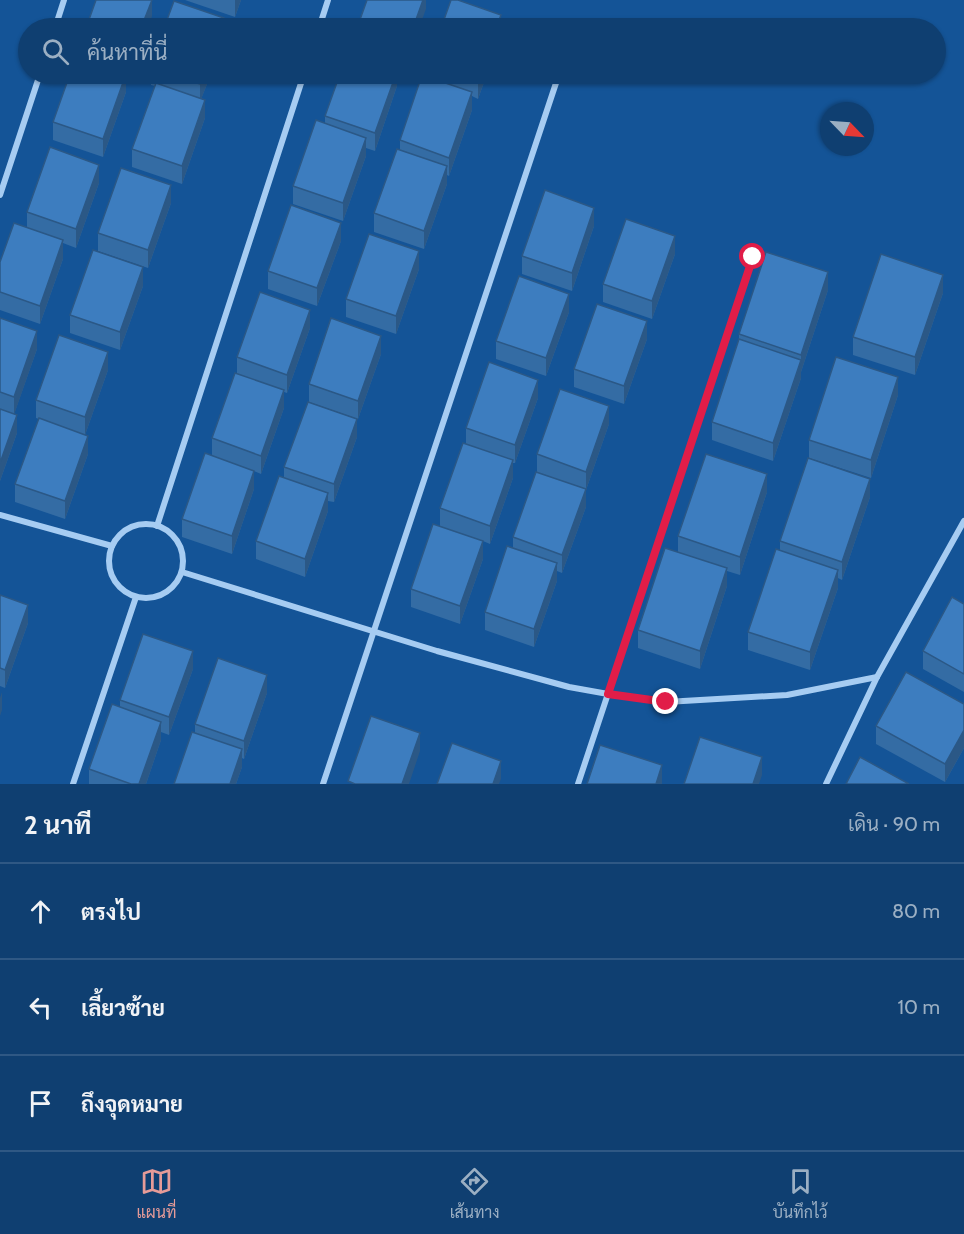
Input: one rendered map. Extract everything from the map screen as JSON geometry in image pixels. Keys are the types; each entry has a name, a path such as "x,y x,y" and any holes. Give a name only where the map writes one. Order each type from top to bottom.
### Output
{"street":[{"path":"58,18 64,0"},
{"path":"322,18 328,0"},
{"path":"0,195 37,84"},
{"path":"157,526 301,84"},
{"path":"323,784 556,84"},
{"path":"578,784 753,257"},
{"path":"0,515 112,546"},
{"path":"826,784 877,677 964,521"},
{"path":"140,525 157,526 173,536 182,552 182,572 172,588 155,598 136,597 122,590 113,578 109,562 112,546 123,532 140,525"},
{"path":"182,572 437,651 569,687 608,694 666,702 787,695 877,677"},
{"path":"73,784 136,597"}],"building":[{"path":"96,0 152,0 145,18 90,18"},
{"path":"367,0 423,0 417,18 361,18"},
{"path":"451,0 458,0 501,15 500,18 445,18"},
{"path":"174,1 224,18 168,18"},
{"path":"66,84 122,84 103,139 53,122"},
{"path":"156,84 205,100 182,166 132,149"},
{"path":"336,84 392,84 375,133 325,116"},
{"path":"419,84 448,84 472,92 449,158 400,140"},
{"path":"316,120 366,138 343,203 293,186"},
{"path":"50,147 99,165 76,229 27,212"},
{"path":"397,149 447,166 424,231 374,213"},
{"path":"121,168 171,185 148,250 98,233"},
{"path":"545,190 594,208 572,273 522,256"},
{"path":"291,205 341,223 317,288 268,271"},
{"path":"626,219 675,236 652,301 603,284"},
{"path":"14,223 63,240 40,306 0,292 0,262"},
{"path":"369,234 419,251 396,316 346,299"},
{"path":"93,250 143,267 120,332 70,315"},
{"path":"766,252 828,272 801,355 739,334"},
{"path":"881,254 943,275 915,357 853,337"},
{"path":"519,276 569,294 546,358 496,341"},
{"path":"260,292 310,310 287,375 237,357"},
{"path":"597,304 647,321 624,386 574,369"},
{"path":"0,318 37,331 14,397 0,392"},
{"path":"331,318 381,336 358,401 309,384"},
{"path":"59,335 108,352 85,417 36,400"},
{"path":"739,339 801,360 773,443 712,422"},
{"path":"836,357 898,377 871,460 809,440"},
{"path":"489,362 538,380 515,445 466,428"},
{"path":"235,373 284,390 261,456 212,438"},
{"path":"560,389 609,406 586,472 537,454"},
{"path":"308,402 357,419 334,484 284,467"},
{"path":"0,409 17,415 0,463"},
{"path":"39,418 88,436 65,501 15,484"},
{"path":"463,443 513,460 490,526 440,508"},
{"path":"205,453 254,471 232,536 182,519"},
{"path":"706,454 767,474 740,557 678,536"},
{"path":"808,458 870,479 842,562 780,541"},
{"path":"536,472 586,489 562,555 513,537"},
{"path":"279,476 328,493 305,559 256,541"},
{"path":"433,524 483,541 460,606 411,589"},
{"path":"507,546 557,563 534,629 485,612"},
{"path":"665,548 727,568 700,651 638,630"},
{"path":"776,549 838,570 810,652 748,632"},
{"path":"0,595 28,605 5,670 0,668"},
{"path":"952,597 964,604 964,674 923,651"},
{"path":"143,634 193,651 169,717 120,700"},
{"path":"218,658 267,675 244,741 195,724"},
{"path":"906,672 964,704 964,730 945,764 876,726"},
{"path":"112,704 161,722 139,784 131,784 89,769"},
{"path":"371,716 420,733 402,784 355,784 348,781"},
{"path":"192,732 242,749 230,784 174,784"},
{"path":"700,737 762,757 753,784 684,784"},
{"path":"452,743 501,761 493,784 437,784"},
{"path":"600,745 662,765 656,784 587,784"},
{"path":"860,757 909,784 846,784"}],"route":[{"path":"666,702 608,694 753,257"}]}
